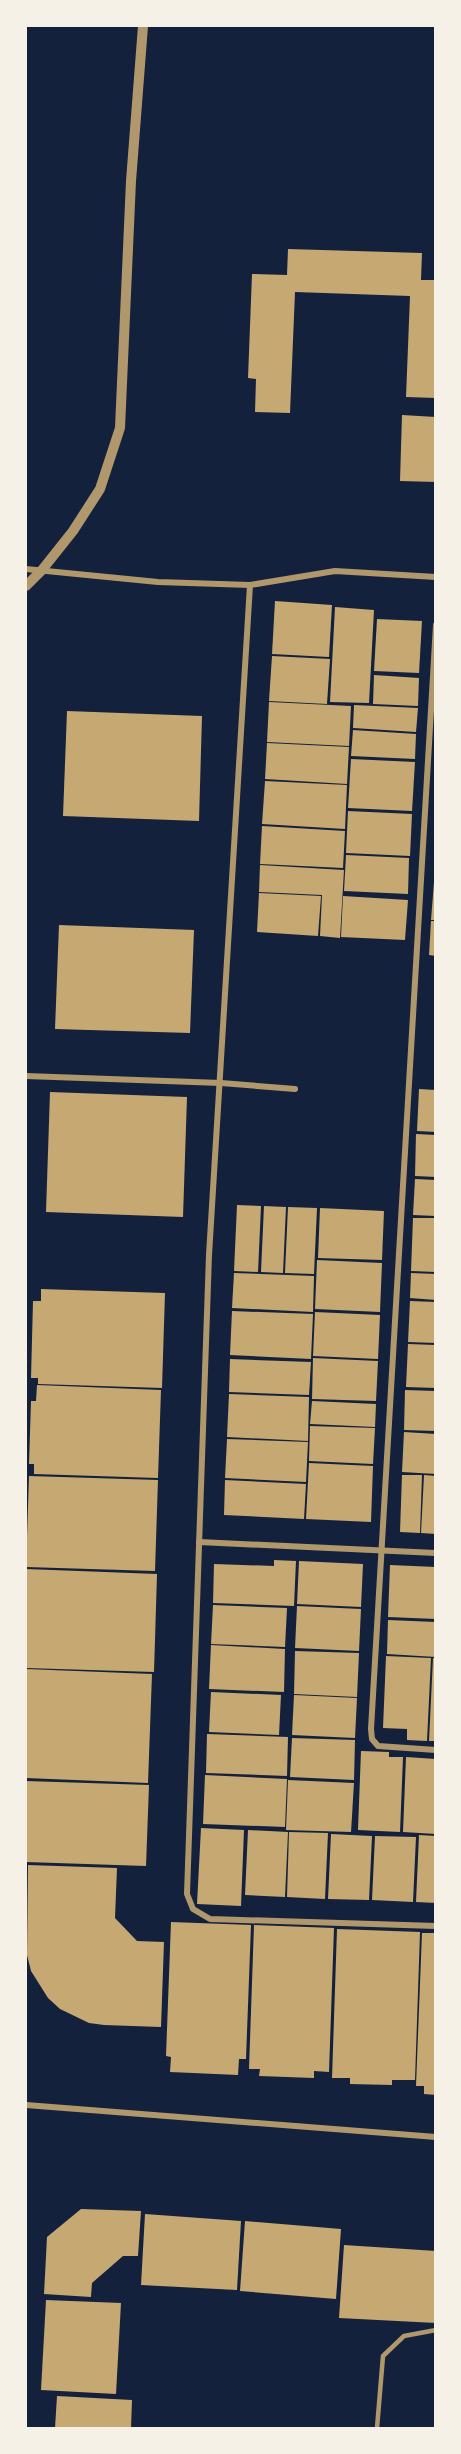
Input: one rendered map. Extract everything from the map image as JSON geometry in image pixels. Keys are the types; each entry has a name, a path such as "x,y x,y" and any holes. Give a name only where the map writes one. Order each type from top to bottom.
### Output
{"street":[{"path":"26,586 73,531 99,489 120,428 131,181 143,26"},
{"path":"26,569 158,582 250,585 335,571 435,577"},
{"path":"250,585 209,1255 187,1894 193,1909 210,1919 435,1926"},
{"path":"435,625 370,1729 372,1739 378,1746 435,1750"},
{"path":"26,1076 221,1083 295,1089"},
{"path":"199,1542 435,1553"},
{"path":"26,2105 435,2137"}],"lane":[{"path":"376,2428 383,2355 404,2336 435,2330"}],"building":[{"path":"288,249 422,253 421,280 436,280 436,398 406,397 410,296 295,292 290,413 255,412 256,379 248,378 252,274 287,275"},
{"path":"402,415 436,417 436,482 400,481"},
{"path":"275,601 332,605 329,657 272,654"},
{"path":"335,607 374,610 369,703 330,702"},
{"path":"377,619 422,621 419,673 374,671"},
{"path":"272,656 330,659 327,704 269,701"},
{"path":"374,675 419,678 418,706 373,704"},
{"path":"269,702 351,706 349,746 267,742"},
{"path":"354,705 418,708 416,732 353,728"},
{"path":"67,711 202,716 199,821 63,816"},
{"path":"353,730 416,734 415,759 351,756"},
{"path":"267,743 349,747 347,784 265,779"},
{"path":"351,759 415,762 412,811 348,808"},
{"path":"265,781 347,785 345,829 262,824"},
{"path":"348,811 412,814 410,856 346,853"},
{"path":"262,826 345,831 343,868 260,864"},
{"path":"346,855 409,858 408,894 344,891"},
{"path":"260,865 344,870 340,938 320,936 322,895 259,892"},
{"path":"434,882 436,882 436,920 431,920"},
{"path":"259,893 321,896 318,936 257,932"},
{"path":"343,896 408,900 405,940 341,937"},
{"path":"431,921 436,921 436,956 429,955"},
{"path":"59,925 194,930 190,1033 55,1029"},
{"path":"419,1089 436,1090 436,1132 417,1131"},
{"path":"50,1092 187,1097 183,1217 46,1212"},
{"path":"416,1134 436,1135 436,1177 415,1176"},
{"path":"415,1179 436,1180 436,1216 413,1215"},
{"path":"237,1205 261,1206 258,1272 234,1271"},
{"path":"264,1206 286,1207 283,1273 261,1272"},
{"path":"288,1207 317,1208 314,1274 285,1273"},
{"path":"320,1208 384,1211 382,1260 318,1258"},
{"path":"413,1218 436,1218 436,1272 411,1271"},
{"path":"317,1260 382,1263 380,1312 315,1309"},
{"path":"234,1273 314,1276 313,1312 232,1308"},
{"path":"411,1273 436,1274 436,1300 410,1298"},
{"path":"41,1289 165,1293 162,1388 38,1384 38,1378 31,1378 33,1301 41,1301"},
{"path":"410,1301 436,1302 436,1343 408,1342"},
{"path":"232,1311 313,1314 311,1359 230,1355"},
{"path":"315,1312 380,1315 378,1359 313,1356"},
{"path":"408,1344 436,1345 436,1388 406,1387"},
{"path":"313,1358 378,1361 376,1401 312,1399"},
{"path":"230,1359 311,1362 309,1395 229,1392"},
{"path":"37,1385 161,1390 158,1478 34,1474 34,1464 29,1464 31,1401 36,1401"},
{"path":"405,1390 436,1391 436,1431 404,1430"},
{"path":"229,1394 309,1397 308,1441 227,1437"},
{"path":"312,1401 376,1404 375,1427 310,1424"},
{"path":"310,1426 375,1428 373,1464 309,1461"},
{"path":"404,1432 436,1434 436,1474 402,1472"},
{"path":"227,1439 308,1442 306,1482 225,1478"},
{"path":"309,1463 373,1466 371,1522 306,1519"},
{"path":"402,1475 422,1475 420,1533 400,1532"},
{"path":"424,1475 436,1476 436,1534 421,1533"},
{"path":"29,1476 158,1480 155,1571 26,1567"},
{"path":"225,1480 306,1484 304,1519 224,1515"},
{"path":"274,1560 296,1561 294,1606 213,1603 214,1564 274,1566"},
{"path":"299,1561 363,1564 361,1607 297,1604"},
{"path":"390,1565 436,1567 436,1619 388,1617"},
{"path":"26,1569 157,1574 154,1672 26,1668"},
{"path":"213,1605 287,1608 285,1647 211,1644"},
{"path":"297,1606 361,1609 359,1651 295,1648"},
{"path":"388,1620 436,1622 436,1657 387,1654"},
{"path":"211,1645 285,1649 284,1692 209,1689"},
{"path":"295,1651 359,1653 357,1697 294,1694"},
{"path":"386,1656 431,1658 427,1741 407,1740 407,1729 383,1728"},
{"path":"433,1658 436,1659 436,1741 429,1741"},
{"path":"26,1669 152,1674 148,1783 26,1778"},
{"path":"211,1692 281,1695 279,1735 209,1732"},
{"path":"294,1695 357,1698 355,1738 292,1735"},
{"path":"207,1734 288,1737 287,1776 206,1773"},
{"path":"292,1738 355,1740 354,1780 290,1777"},
{"path":"361,1751 389,1752 389,1757 403,1757 400,1832 358,1830"},
{"path":"406,1757 436,1759 436,1834 403,1832"},
{"path":"205,1775 287,1779 285,1827 203,1824"},
{"path":"288,1780 354,1783 351,1832 286,1830"},
{"path":"26,1781 149,1785 146,1866 26,1862"},
{"path":"201,1828 244,1830 241,1906 197,1904"},
{"path":"248,1830 288,1832 285,1897 245,1895"},
{"path":"289,1832 328,1833 325,1899 287,1897"},
{"path":"331,1834 372,1836 369,1900 328,1899"},
{"path":"419,1835 436,1836 436,1903 416,1902"},
{"path":"375,1836 416,1837 413,1902 372,1900"},
{"path":"28,1865 117,1868 115,1918 137,1941 164,1942 161,2027 89,2023 60,2009 48,1998 31,1971 27,1955"},
{"path":"171,1922 251,1925 246,2059 239,2059 238,2075 170,2072 171,2057 166,2056"},
{"path":"254,1925 334,1928 329,2072 314,2071 314,2078 259,2076 260,2069 249,2069"},
{"path":"337,1929 420,1932 415,2080 392,2080 392,2085 350,2084 350,2078 332,2078"},
{"path":"422,1933 436,1933 436,2095 424,2094 424,2086 416,2086"},
{"path":"81,2209 141,2211 138,2256 123,2256 92,2283 91,2297 44,2294 47,2237"},
{"path":"145,2214 241,2221 237,2290 141,2285"},
{"path":"245,2221 341,2229 336,2299 240,2291"},
{"path":"344,2245 436,2251 436,2323 339,2318"},
{"path":"46,2300 121,2303 116,2394 41,2390"},
{"path":"57,2396 132,2400 131,2428 55,2428"}]}
